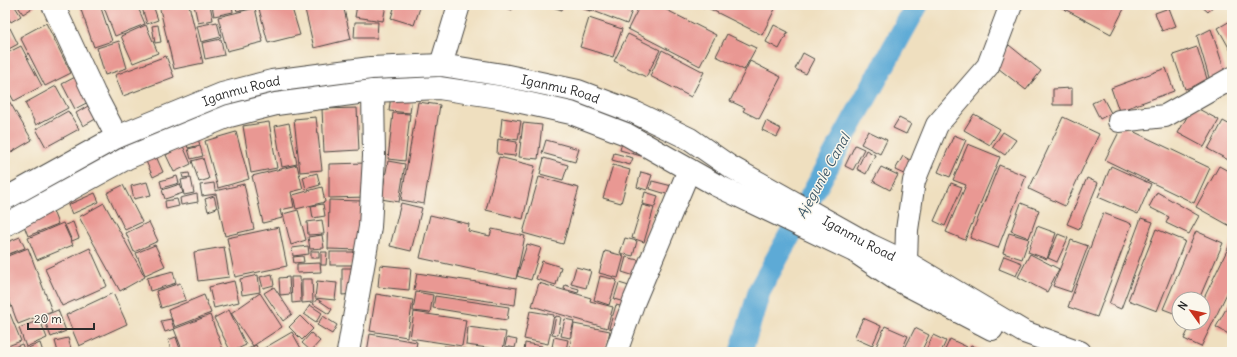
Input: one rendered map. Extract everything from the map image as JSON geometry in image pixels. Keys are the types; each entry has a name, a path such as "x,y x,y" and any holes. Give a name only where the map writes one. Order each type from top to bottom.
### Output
{"main road":[{"path":"53,5 94,93 117,137"},
{"path":"441,65 459,5"},
{"path":"906,262 907,230 914,181 934,132 937,125 988,66 1011,5"},
{"name":"Iganmu Road","path":"8,193 117,137 222,94 272,81 371,68 441,65 503,75 578,91 636,113 690,139 729,166 862,248 894,278 1014,340 1047,352"},
{"path":"1119,121 1164,116 1232,78"},
{"name":"Iganmu Road","path":"5,225 127,158 229,116 276,104 373,91 439,88 499,97 571,113 626,134 716,185 862,248 906,262 1024,332 1080,352"},
{"path":"348,352 370,227 374,156 373,91"},
{"path":"616,352 634,301 689,170"},
{"path":"8,193 24,214"}],"building":[{"path":"5,5 14,5 21,16 11,22 5,13"},
{"path":"17,5 37,5 23,14"},
{"path":"85,5 100,5 112,41 94,47 80,7"},
{"path":"103,5 137,5 145,24 115,36"},
{"path":"153,5 158,20 147,24 142,8"},
{"path":"159,5 189,5 203,63 174,69"},
{"path":"194,5 210,5 213,20 198,23"},
{"path":"212,5 232,5 233,12 214,16"},
{"path":"235,5 253,5 253,7 237,11"},
{"path":"258,5 291,5 300,35 268,43"},
{"path":"304,5 343,5 351,39 314,48"},
{"path":"357,5 386,5 383,21 355,17"},
{"path":"395,5 421,5 414,25 391,18"},
{"path":"499,5 513,5 512,10"},
{"path":"546,5 563,5 562,10"},
{"path":"582,5 592,5 590,11 581,8"},
{"path":"594,5 634,5 627,24 591,10"},
{"path":"640,5 657,5 716,35 700,66 628,29"},
{"path":"696,5 705,5 704,9"},
{"path":"709,5 777,5 762,35 708,8"},
{"path":"1057,5 1126,5 1111,34"},
{"path":"1200,5 1214,5 1208,12"},
{"path":"255,8 263,42 227,51 218,17"},
{"path":"1169,8 1176,26 1162,31 1155,13"},
{"path":"589,18 622,29 613,57 580,47"},
{"path":"1232,20 1232,53 1218,28"},
{"path":"217,22 221,37 201,42 197,26"},
{"path":"355,22 378,22 377,38 354,38"},
{"path":"46,23 71,73 45,86 20,37"},
{"path":"146,25 158,53 133,63 121,36"},
{"path":"158,25 161,42 155,43 152,26"},
{"path":"774,25 788,32 779,49 766,42"},
{"path":"10,28 18,44 5,51 5,31"},
{"path":"1211,29 1226,75 1210,81 1197,36"},
{"path":"628,34 660,50 646,77 614,61"},
{"path":"727,34 756,48 744,70 716,56"},
{"path":"221,39 224,55 205,59 202,43"},
{"path":"119,41 127,68 105,75 97,48"},
{"path":"1009,45 1041,71 1026,90 994,65"},
{"path":"21,46 42,86 14,101 5,85 5,54"},
{"path":"1197,47 1208,82 1185,89 1173,55"},
{"path":"662,50 704,72 691,97 650,76"},
{"path":"803,53 814,59 806,74 795,69"},
{"path":"166,56 174,77 123,96 115,75"},
{"path":"750,61 781,77 759,119 743,111 745,108 730,101"},
{"path":"1166,68 1174,91 1119,111 1111,88"},
{"path":"79,75 92,100 75,109 62,84"},
{"path":"56,86 68,108 36,125 25,103"},
{"path":"1072,88 1072,105 1053,105 1053,89"},
{"path":"5,94 32,140 10,153 5,145"},
{"path":"391,95 412,97 410,113 389,111"},
{"path":"1103,98 1111,113 1100,119 1092,103"},
{"path":"95,102 101,116 83,126 76,113"},
{"path":"418,102 440,105 424,204 401,200"},
{"path":"1193,106 1219,120 1204,147 1178,133"},
{"path":"357,108 359,150 324,152 322,109"},
{"path":"68,111 79,129 46,147 36,129"},
{"path":"393,113 410,114 405,161 388,159"},
{"path":"974,114 1000,129 990,145 964,130"},
{"path":"316,117 322,170 300,172 294,119"},
{"path":"1063,117 1099,134 1065,206 1029,189"},
{"path":"502,118 521,121 518,140 500,137"},
{"path":"899,118 911,124 906,134 893,128"},
{"path":"766,121 781,129 777,137 762,130"},
{"path":"1223,121 1232,126 1232,162 1208,149"},
{"path":"269,122 277,168 251,173 243,126"},
{"path":"289,123 297,164 282,167 275,126"},
{"path":"523,123 542,125 538,159 519,157"},
{"path":"1122,126 1210,168 1194,203 1105,160"},
{"path":"868,131 887,140 880,154 861,144"},
{"path":"236,132 249,179 218,188 205,141"},
{"path":"1003,132 1016,140 1005,155 993,147"},
{"path":"954,135 966,140 950,177 938,172"},
{"path":"198,139 200,145 188,148 186,142"},
{"path":"498,139 517,142 515,156 497,154"},
{"path":"546,140 579,149 575,162 542,153"},
{"path":"622,142 643,148 641,156 620,150"},
{"path":"968,144 1000,157 965,240 946,232 966,185 953,180"},
{"path":"855,145 864,149 853,170 845,166"},
{"path":"183,146 191,164 174,172 166,155"},
{"path":"200,146 203,156 191,159 188,149"},
{"path":"866,150 875,155 866,174 857,169"},
{"path":"614,153 633,158 630,165 612,160"},
{"path":"155,154 163,172 153,177 145,159"},
{"path":"903,156 915,163 908,176 895,170"},
{"path":"499,157 535,166 523,219 486,210"},
{"path":"203,158 209,179 199,182 192,161"},
{"path":"544,158 568,165 563,180 540,174"},
{"path":"388,161 405,164 399,202 381,199"},
{"path":"366,163 367,197 329,198 329,164"},
{"path":"297,165 303,189 291,192 294,207 280,210 282,218 263,223 252,176"},
{"path":"613,165 630,170 621,203 603,198"},
{"path":"999,165 1026,176 998,248 970,238"},
{"path":"1111,166 1151,184 1138,214 1098,197"},
{"path":"1219,166 1232,173 1232,227 1196,207"},
{"path":"881,167 898,175 890,190 873,181"},
{"path":"641,172 652,175 647,190 637,187"},
{"path":"189,173 190,177 183,178 182,174"},
{"path":"317,173 320,185 306,189 303,177"},
{"path":"177,176 179,183 162,188 160,181"},
{"path":"539,177 579,188 563,244 523,233"},
{"path":"191,178 194,193 184,195 181,180"},
{"path":"1087,178 1098,183 1079,229 1067,224"},
{"path":"652,181 676,187 673,196 650,189"},
{"path":"147,182 151,195 134,199 131,186"},
{"path":"214,183 215,191 244,184 254,229 225,236 216,194 202,196 200,185"},
{"path":"951,183 962,187 945,226 934,221"},
{"path":"180,184 183,193 165,199 162,190"},
{"path":"123,185 142,222 125,230 107,193"},
{"path":"322,187 325,202 296,209 293,195"},
{"path":"645,192 658,196 655,207 642,204"},
{"path":"1157,192 1199,216 1189,234 1166,223 1169,217 1149,207"},
{"path":"95,193 99,202 72,214 68,205"},
{"path":"197,194 198,202 181,205 180,198"},
{"path":"214,196 217,208 208,211 205,199"},
{"path":"177,199 179,206 166,209 165,201"},
{"path":"329,200 362,201 360,250 328,249"},
{"path":"104,203 145,277 120,291 79,217"},
{"path":"401,203 422,208 411,251 390,246"},
{"path":"1021,203 1039,210 1029,238 1011,231"},
{"path":"323,204 325,216 313,218 311,206"},
{"path":"642,205 654,208 644,242 632,238"},
{"path":"298,210 306,240 291,245 283,214"},
{"path":"53,211 58,224 28,236 23,223"},
{"path":"1103,213 1132,224 1097,317 1068,307"},
{"path":"430,215 469,224 468,231 490,236 492,229 525,236 516,279 420,258"},
{"path":"1141,218 1153,222 1121,309 1109,304"},
{"path":"322,220 324,234 308,235 307,222"},
{"path":"73,222 79,238 72,241 65,225"},
{"path":"149,222 158,241 134,252 126,233"},
{"path":"63,223 73,245 37,260 28,238"},
{"path":"1037,226 1056,233 1047,259 1028,252"},
{"path":"279,227 287,266 235,277 227,238"},
{"path":"1156,229 1185,241 1157,311 1128,300"},
{"path":"1196,231 1223,243 1202,291 1171,291 1171,312 1163,309"},
{"path":"1009,233 1029,239 1022,259 1003,253"},
{"path":"1058,234 1068,238 1057,262 1048,258"},
{"path":"322,235 324,248 310,249 308,237"},
{"path":"20,237 25,248 6,255 5,243"},
{"path":"625,238 637,241 633,256 620,253"},
{"path":"1071,240 1088,246 1071,292 1053,286"},
{"path":"1232,240 1232,283 1211,326 1211,291 1207,291"},
{"path":"527,244 541,248 531,280 517,276"},
{"path":"155,245 165,266 145,275 136,253"},
{"path":"308,246 309,254 293,256 292,248"},
{"path":"224,247 229,277 198,281 194,252"},
{"path":"28,248 52,311 18,324 5,289 5,257"},
{"path":"90,248 107,286 62,306 45,269"},
{"path":"311,251 319,251 319,258 311,258"},
{"path":"605,251 624,256 618,278 599,273"},
{"path":"321,252 327,252 326,265 321,265"},
{"path":"330,252 354,252 354,265 330,265"},
{"path":"1030,254 1059,269 1047,292 1018,277"},
{"path":"303,256 304,262 294,263 293,257"},
{"path":"1004,256 1022,263 1016,276 999,269"},
{"path":"626,257 642,261 638,277 622,272"},
{"path":"542,261 561,267 556,285 536,279"},
{"path":"320,263 321,272 297,273 297,264"},
{"path":"380,265 411,268 409,290 378,287"},
{"path":"576,267 591,271 586,288 571,284"},
{"path":"342,268 353,268 353,294 342,295"},
{"path":"173,271 176,283 150,291 147,278"},
{"path":"417,273 517,288 515,305 414,290"},
{"path":"272,274 274,285 263,288 260,277"},
{"path":"258,275 260,292 242,295 240,279"},
{"path":"600,276 617,280 609,305 594,300"},
{"path":"289,277 290,294 280,295 279,278"},
{"path":"291,277 300,277 301,302 292,303"},
{"path":"302,279 312,279 313,302 302,303"},
{"path":"234,281 239,302 214,308 209,287"},
{"path":"317,281 337,283 335,300 315,298"},
{"path":"180,283 186,300 161,308 156,291"},
{"path":"539,283 591,298 590,301 613,307 607,328 532,306"},
{"path":"619,283 629,286 624,302 614,299"},
{"path":"565,285 579,289 578,293 564,289"},
{"path":"274,287 292,314 283,321 264,293"},
{"path":"416,292 433,295 430,313 413,311"},
{"path":"113,293 127,324 79,346 66,315"},
{"path":"260,293 282,327 253,346 231,313"},
{"path":"376,294 413,300 407,337 370,331"},
{"path":"204,295 211,313 175,327 168,310"},
{"path":"435,296 509,307 507,320 433,308"},
{"path":"1232,298 1232,336 1216,327"},
{"path":"317,299 332,309 329,314 313,304"},
{"path":"310,305 322,313 316,322 304,314"},
{"path":"616,305 624,307 617,331 609,328"},
{"path":"58,310 66,331 51,337 43,316"},
{"path":"229,310 246,345 231,352 214,318"},
{"path":"530,311 554,315 548,344 524,339"},
{"path":"414,312 466,320 462,346 410,338"},
{"path":"10,314 21,341 5,347 5,316"},
{"path":"210,315 224,352 183,352 174,329"},
{"path":"300,316 313,329 302,340 289,327"},
{"path":"323,316 337,325 332,334 317,325"},
{"path":"556,316 561,317 558,335 552,334"},
{"path":"863,318 881,326 872,346 854,338"},
{"path":"171,319 174,329 165,332 161,321"},
{"path":"565,319 574,321 570,338 561,336"},
{"path":"40,320 47,338 26,347 19,328"},
{"path":"574,324 610,331 605,352 569,352"},
{"path":"885,326 908,336 901,352 883,352 875,349"},
{"path":"468,327 506,332 503,350 466,345"},
{"path":"915,328 929,335 921,352 903,352"},
{"path":"1188,331 1209,331 1201,347 1184,339"},
{"path":"292,332 303,352 262,352 261,350"},
{"path":"311,333 320,341 311,351 302,343"},
{"path":"370,334 417,342 415,352 367,352"},
{"path":"933,335 946,341 941,352 925,352"},
{"path":"176,337 181,352 172,352 168,340"},
{"path":"554,337 568,340 566,350 552,347"},
{"path":"68,338 72,352 58,352 55,341"},
{"path":"507,338 517,340 515,348 505,346"},
{"path":"950,339 967,347 965,352 944,352"},
{"path":"40,343 43,352 27,352 26,349"},
{"path":"525,343 542,346 541,352 524,352"},
{"path":"22,344 25,352 7,352 6,350"},
{"path":"256,345 259,352 242,352"},
{"path":"971,345 986,352 967,352"},
{"path":"444,346 478,351 478,352 443,352"},
{"path":"505,349 520,351 520,352 504,352"}],"waterway":[{"name":"Ajegunle Canal","path":"741,352 760,289 917,5"}]}
